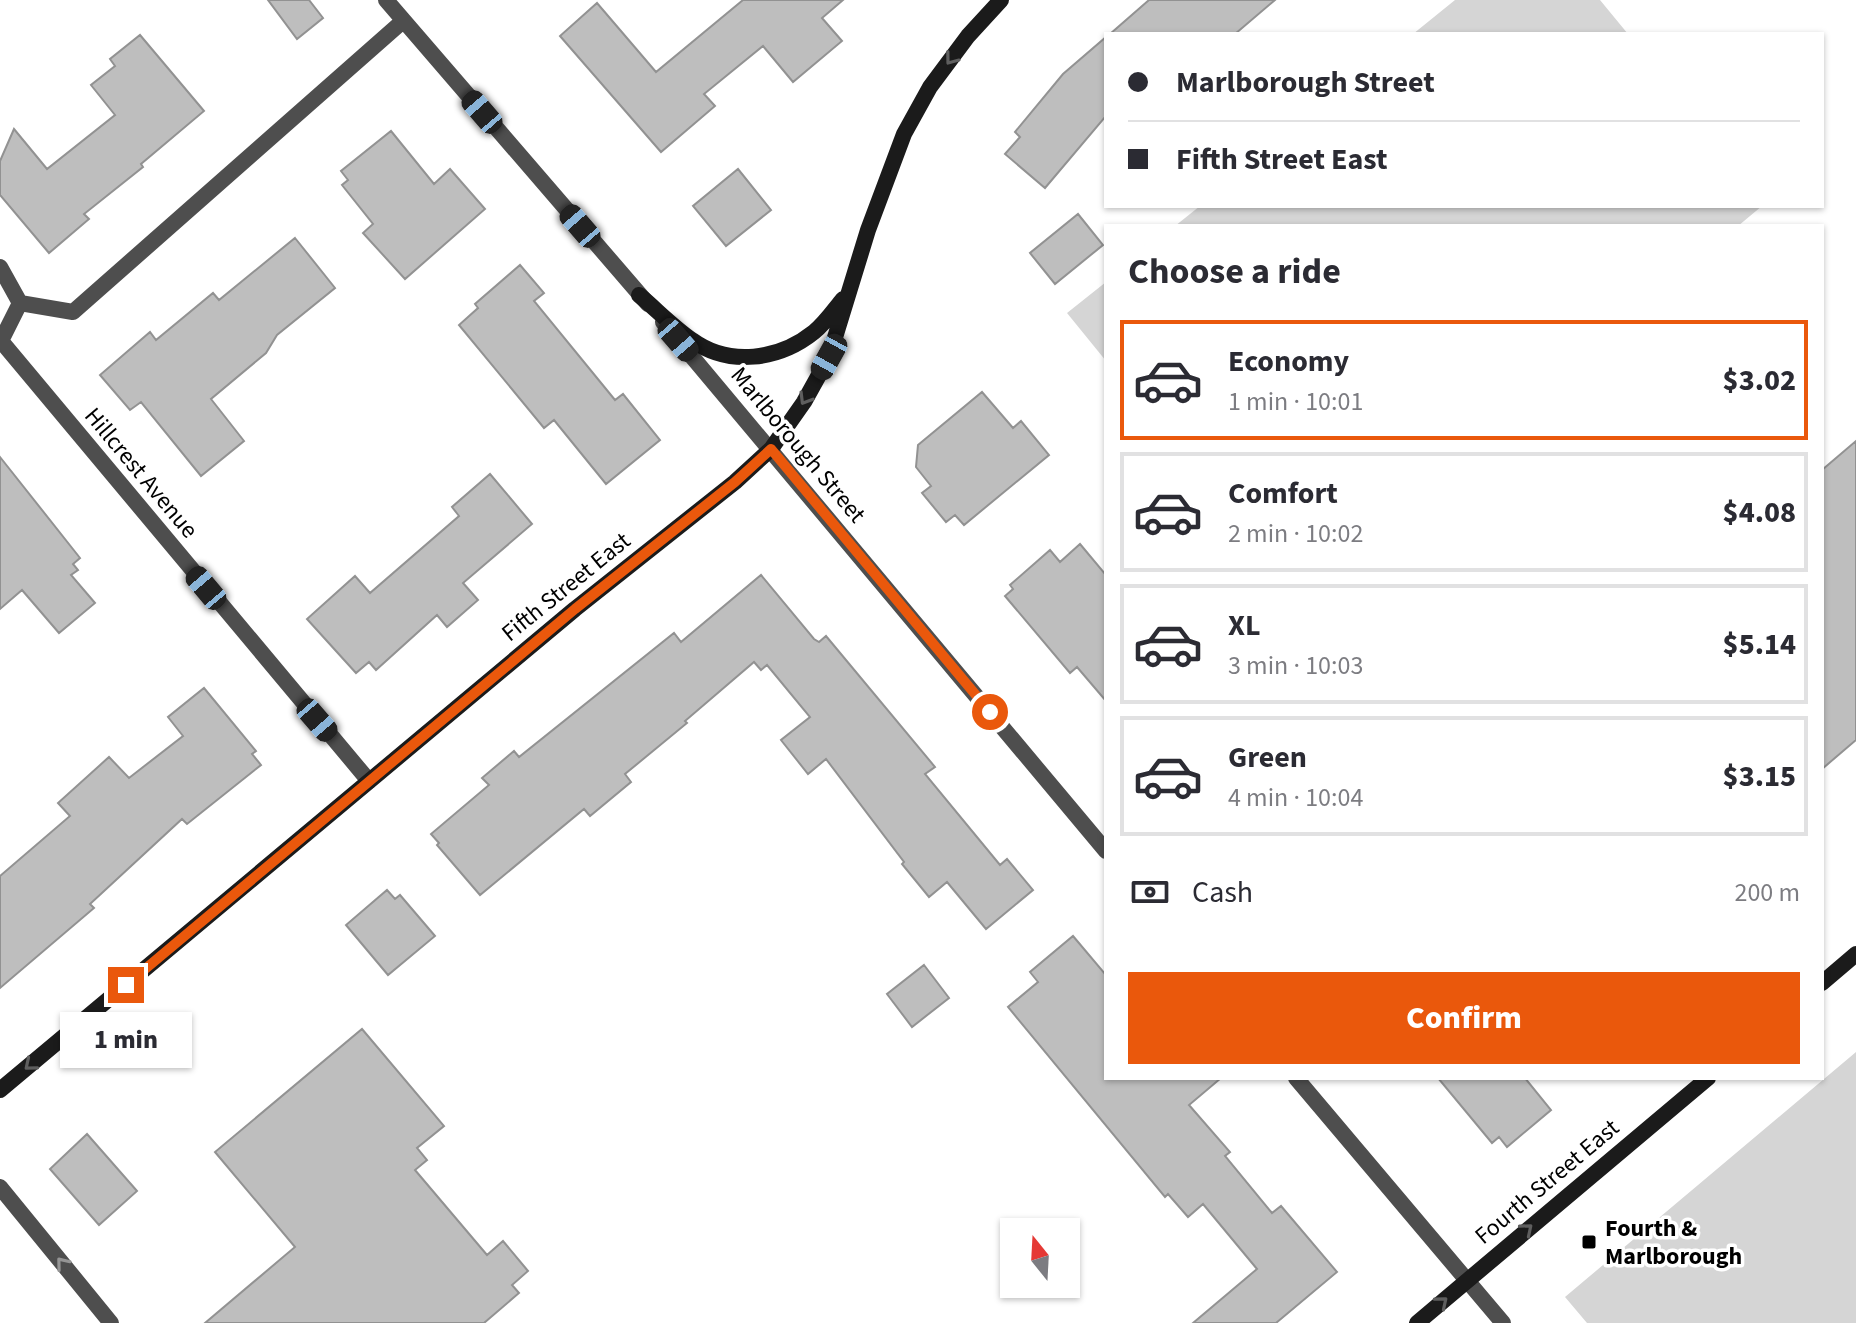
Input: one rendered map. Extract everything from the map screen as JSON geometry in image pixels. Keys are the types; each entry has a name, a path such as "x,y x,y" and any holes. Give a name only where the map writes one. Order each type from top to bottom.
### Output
{"street":[{"name":"Marlborough Street","path":"386,0 771,449 1104,849"},
{"name":"Fifth Street East","path":"0,1090 771,449 804,402 829,357 847,295 904,134 930,87 968,36 1001,0"},
{"path":"0,267 20,303 73,312 403,21"},
{"path":"639,295 693,341 733,358 778,352 799,341 815,332 847,295"},
{"name":"Hillcrest Avenue","path":"20,303 0,341 369,781"},
{"path":"1824,981 1856,954"},
{"path":"1298,1080 1503,1323"},
{"name":"Fourth Street East","path":"1417,1323 1706,1080"},
{"path":"0,1187 111,1323"}],"shaded area":[{"path":"1455,0 1600,0 1626,32 1415,32"},
{"path":"1198,208 1760,208 1740,224 1178,224"},
{"path":"1104,284 1104,359 1067,313"},
{"path":"1856,1052 1856,1323 1587,1323 1565,1297"}],"building":[{"path":"268,0 309,0 323,18 297,39"},
{"path":"743,0 843,0 822,18 842,41 793,82 763,46 704,94 715,106 661,152 560,36 597,3 656,72"},
{"path":"1149,0 1275,0 1237,32 1112,32"},
{"path":"140,35 204,111 141,164 143,167 84,214 89,219 49,253 0,195 0,161 14,129 47,169 115,115 91,85 115,66 110,59"},
{"path":"1104,39 1104,118 1045,188 1005,154 1020,137 1015,132 1063,74"},
{"path":"391,131 434,184 450,169 485,209 405,279 363,233 373,224 342,185 348,180 341,171"},
{"path":"738,169 771,210 726,246 693,206"},
{"path":"1078,214 1103,245 1055,284 1030,253"},
{"path":"295,238 335,288 277,335 266,353 211,399 244,441 201,476 141,402 130,410 100,375 150,332 156,340 213,293 219,300"},
{"path":"520,265 544,293 534,301 615,400 623,394 660,440 606,484 554,420 544,428 459,325 478,308 475,304"},
{"path":"982,392 1013,428 1021,421 1049,455 964,525 955,515 946,522 922,493 931,486 916,467 918,445"},
{"path":"1856,441 1856,740 1824,767 1824,468"},
{"path":"0,457 80,558 73,564 78,570 71,575 95,603 59,633 22,590 0,609"},
{"path":"490,474 532,524 463,583 478,600 447,627 437,615 376,670 369,662 356,673 307,619 355,576 370,593 459,516 452,507"},
{"path":"1080,544 1104,573 1104,699 1077,667 1070,673 1005,596 1013,589 1010,585 1050,550 1060,562"},
{"path":"761,575 814,639 819,642 826,636 935,767 925,774 1000,865 1007,859 1033,890 986,929 947,882 929,897 826,759 808,774 781,740 810,717 767,665 761,670 754,662 625,774 631,782 590,816 584,809 480,895 431,834 489,785 482,778 514,751 519,757 674,633 681,642"},
{"path":"204,688 256,751 252,754 261,765 187,824 182,819 90,904 94,908 0,988 0,876 70,816 58,803 109,757 129,778 183,736 168,717"},
{"path":"387,890 395,899 400,895 435,936 388,975 346,925"},
{"path":"1073,936 1104,973 1104,1080 1219,1080 1189,1105 1230,1152 1225,1156 1272,1213 1281,1206 1337,1272 1276,1323 1193,1323 1257,1269 1203,1204 1188,1217 1168,1194 1165,1197 1008,1007 1038,982 1030,972"},
{"path":"924,965 949,998 912,1027 887,994"},
{"path":"362,1029 444,1126 417,1148 427,1160 415,1170 487,1255 503,1241 528,1271 512,1285 519,1293 484,1323 205,1323 295,1247 215,1152"},
{"path":"1440,1080 1527,1080 1551,1110 1507,1147 1499,1137 1492,1143"},
{"path":"87,1134 137,1191 99,1225 50,1169"}],"place":[{"name":"Fourth & Marlborough","path":"1589,1242"}],"route":[{"path":"126,985 771,449 990,712"}]}
